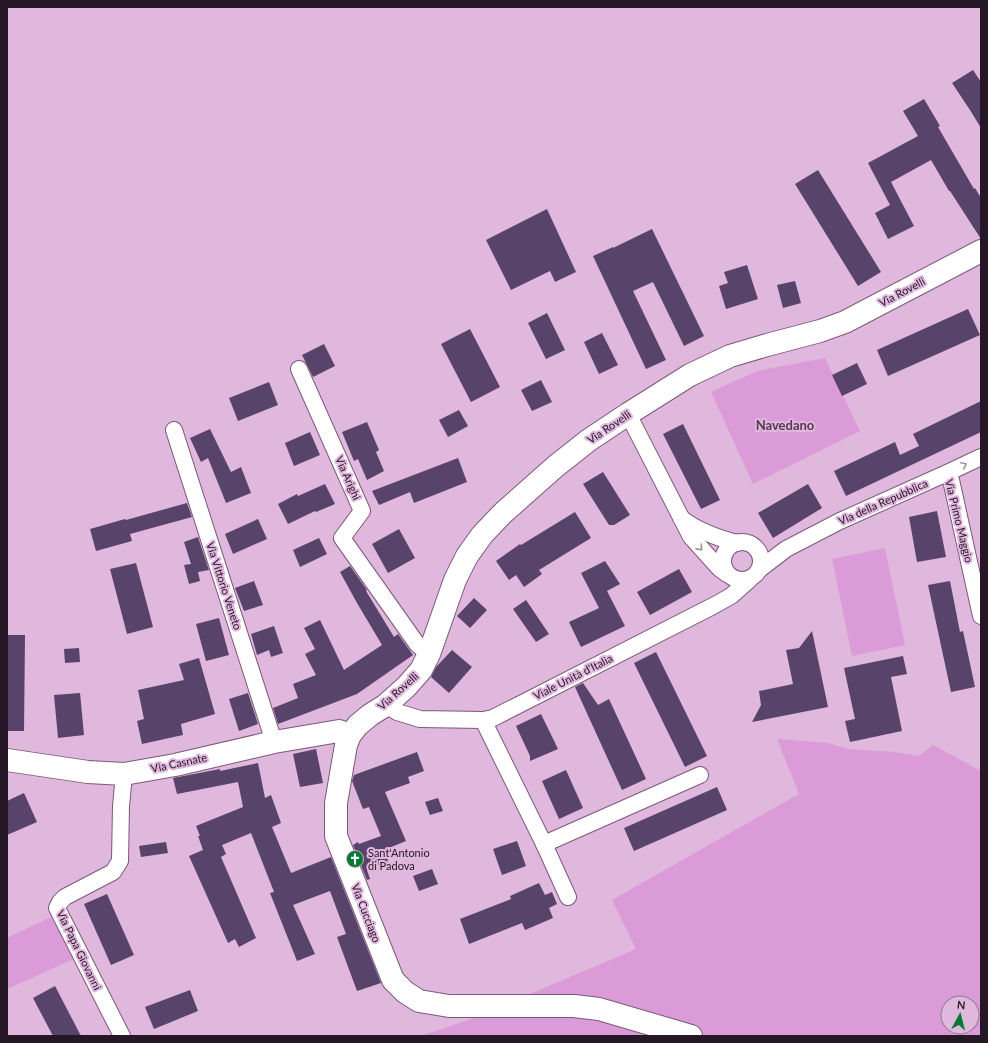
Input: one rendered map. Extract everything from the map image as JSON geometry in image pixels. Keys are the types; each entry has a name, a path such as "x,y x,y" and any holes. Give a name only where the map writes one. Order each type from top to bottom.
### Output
{"street":[{"name":"Via Rovelli","path":"350,735 358,725 386,705 407,686 421,670 429,654 455,580 467,556 482,535 503,513 556,466 628,414 690,376 730,356 767,344 820,331 845,322 981,251"},
{"name":"Via Arighi","path":"299,369 362,511 342,538 417,644 429,654"},
{"path":"628,414 691,537 719,568 733,579 741,581 755,575 762,562 760,554 751,544 744,542 730,546 725,552 723,559 727,574"},
{"name":"Via Vittorio Veneto","path":"174,430 274,742"},
{"name":"Via della Repubblica","path":"786,549 840,521 981,457"},
{"name":"Via Primo Maggio","path":"947,473 951,480 981,616"},
{"path":"680,517 690,525 737,543"},
{"path":"756,548 774,552 786,549"},
{"name":"Viale Unità d'Italia","path":"386,705 397,712 420,719 483,720 493,718 731,596 786,549"},
{"path":"483,720 544,844 568,897"},
{"name":"Via Casnate","path":"7,760 88,772 124,774 274,742 339,731 350,735"},
{"name":"Via Cucciago","path":"350,735 346,745 336,803 336,836 393,980 405,992 419,1001 449,1006 574,1006 599,1009 691,1036"},
{"name":"Via Papa Giovanni","path":"122,1036 57,908 65,897 113,872 120,862 121,806 124,774"},
{"path":"544,844 700,775"}],"shaded area":[{"path":"825,358 860,431 753,484 711,392 757,371"},
{"path":"885,548 905,645 852,656 832,559"},
{"path":"777,739 828,743 848,749 894,752 919,756 933,745 981,771 981,1036 421,1036 471,1019 636,949 612,900 799,794"},
{"path":"51,917 74,959 7,989 7,938"}],"building":[{"path":"973,70 981,82 981,128 952,83"},
{"path":"924,99 940,126 938,127 974,189 975,188 981,198 981,239 949,191 931,160 891,182 914,226 888,239 875,213 890,205 868,163 918,136 903,111"},
{"path":"818,170 881,272 858,286 795,184"},
{"path":"547,209 576,272 555,282 550,271 511,290 486,240"},
{"path":"652,229 704,336 684,346 653,282 633,291 666,360 646,369 593,256"},
{"path":"747,265 758,299 726,309 719,286 728,283 724,272"},
{"path":"795,281 801,303 783,308 777,285"},
{"path":"968,309 980,335 888,376 877,350"},
{"path":"547,313 565,350 546,359 528,323"},
{"path":"470,329 500,387 471,402 441,344"},
{"path":"602,333 618,365 599,374 584,342"},
{"path":"324,344 335,366 313,377 302,355"},
{"path":"857,363 867,384 842,396 832,375"},
{"path":"541,380 552,402 532,411 521,390"},
{"path":"269,382 278,405 238,421 229,398"},
{"path":"981,401 981,432 846,496 834,471 895,442 900,455 919,446 913,434"},
{"path":"459,410 468,426 448,437 439,420"},
{"path":"367,422 379,450 376,452 384,471 367,480 358,459 354,461 342,432"},
{"path":"683,424 720,500 701,509 663,434"},
{"path":"210,429 231,472 241,467 251,493 226,503 208,458 201,462 190,438"},
{"path":"310,432 320,455 294,466 285,443"},
{"path":"458,458 467,482 414,503 410,492 379,505 372,491"},
{"path":"603,472 630,515 614,525 609,525 583,484"},
{"path":"325,484 335,504 316,512 315,511 288,524 278,504 297,494 298,496"},
{"path":"808,484 822,508 773,538 758,513"},
{"path":"187,503 192,517 130,534 132,541 96,551 90,529"},
{"path":"937,511 946,557 917,562 909,517"},
{"path":"575,512 591,538 539,570 542,574 524,587 516,575 509,580 496,561 520,544 521,545"},
{"path":"258,519 267,539 233,554 225,534"},
{"path":"399,529 415,558 388,573 372,544"},
{"path":"198,537 209,570 198,572 200,581 189,584 184,565 191,564 184,542"},
{"path":"319,538 327,554 300,567 293,550"},
{"path":"605,561 620,584 607,591 625,626 581,647 569,622 599,608 581,573"},
{"path":"136,563 153,627 127,634 110,569"},
{"path":"350,566 367,590 366,591 394,637 398,634 413,655 357,694 278,724 273,708 298,698 293,684 316,675 305,654 315,649 304,628 320,620 344,670 382,645 340,572"},
{"path":"679,569 692,592 650,615 637,592"},
{"path":"254,581 263,605 244,611 235,588"},
{"path":"950,581 960,632 963,631 975,687 951,692 928,585"},
{"path":"474,598 487,610 470,628 457,616"},
{"path":"526,600 549,634 536,642 513,609"},
{"path":"219,618 229,655 206,661 196,624"},
{"path":"274,626 283,653 271,657 269,650 257,655 251,634"},
{"path":"812,631 828,707 752,722 761,705 759,691 793,684 786,650 799,648"},
{"path":"7,635 25,635 24,731 7,731"},
{"path":"79,648 80,662 65,663 64,649"},
{"path":"452,650 472,667 449,693 431,677 436,667"},
{"path":"656,652 707,756 685,767 634,663"},
{"path":"903,656 907,674 891,677 902,731 850,742 845,721 855,719 844,668"},
{"path":"199,658 215,714 181,724 183,735 142,744 137,721 144,719 138,690 184,680 179,664"},
{"path":"583,683 598,705 609,699 646,779 622,790 575,687"},
{"path":"80,693 84,735 58,738 54,695"},
{"path":"248,693 258,724 239,731 229,699"},
{"path":"541,714 558,749 530,761 530,756 516,726"},
{"path":"316,749 323,783 300,787 293,754"},
{"path":"417,752 424,771 408,777 410,783 385,792 406,841 384,850 388,861 367,870 370,879 367,880 353,845 358,842 359,844 381,836 369,807 363,809 352,781 354,775"},
{"path":"258,763 265,798 271,795 281,823 272,827 291,873 331,857 381,983 357,991 337,937 346,934 330,891 293,905 315,954 297,961 270,893 274,892 251,833 222,845 226,854 221,857 256,938 239,947 235,939 228,943 189,856 203,850 196,826 243,807 238,782 177,794 173,778 220,769 220,771"},
{"path":"566,770 583,808 559,819 542,781"},
{"path":"717,787 727,810 634,851 624,828"},
{"path":"24,793 37,822 7,835 7,801"},
{"path":"438,798 443,811 430,815 425,802"},
{"path":"517,841 526,866 502,875 493,849"},
{"path":"166,842 168,853 141,857 139,846"},
{"path":"432,869 438,884 419,891 413,876"},
{"path":"539,883 545,895 552,892 557,904 549,908 553,918 525,930 522,923 469,944 460,919 511,899 510,896"},
{"path":"107,894 134,955 111,965 84,904"},
{"path":"55,986 81,1036 53,1036 33,998"},
{"path":"190,990 198,1011 154,1029 145,1007"}],"place":[{"name":"Sant'Antonio di Padova","path":"355,859"}],"district":[{"name":"Navedano","path":"785,425"}]}
